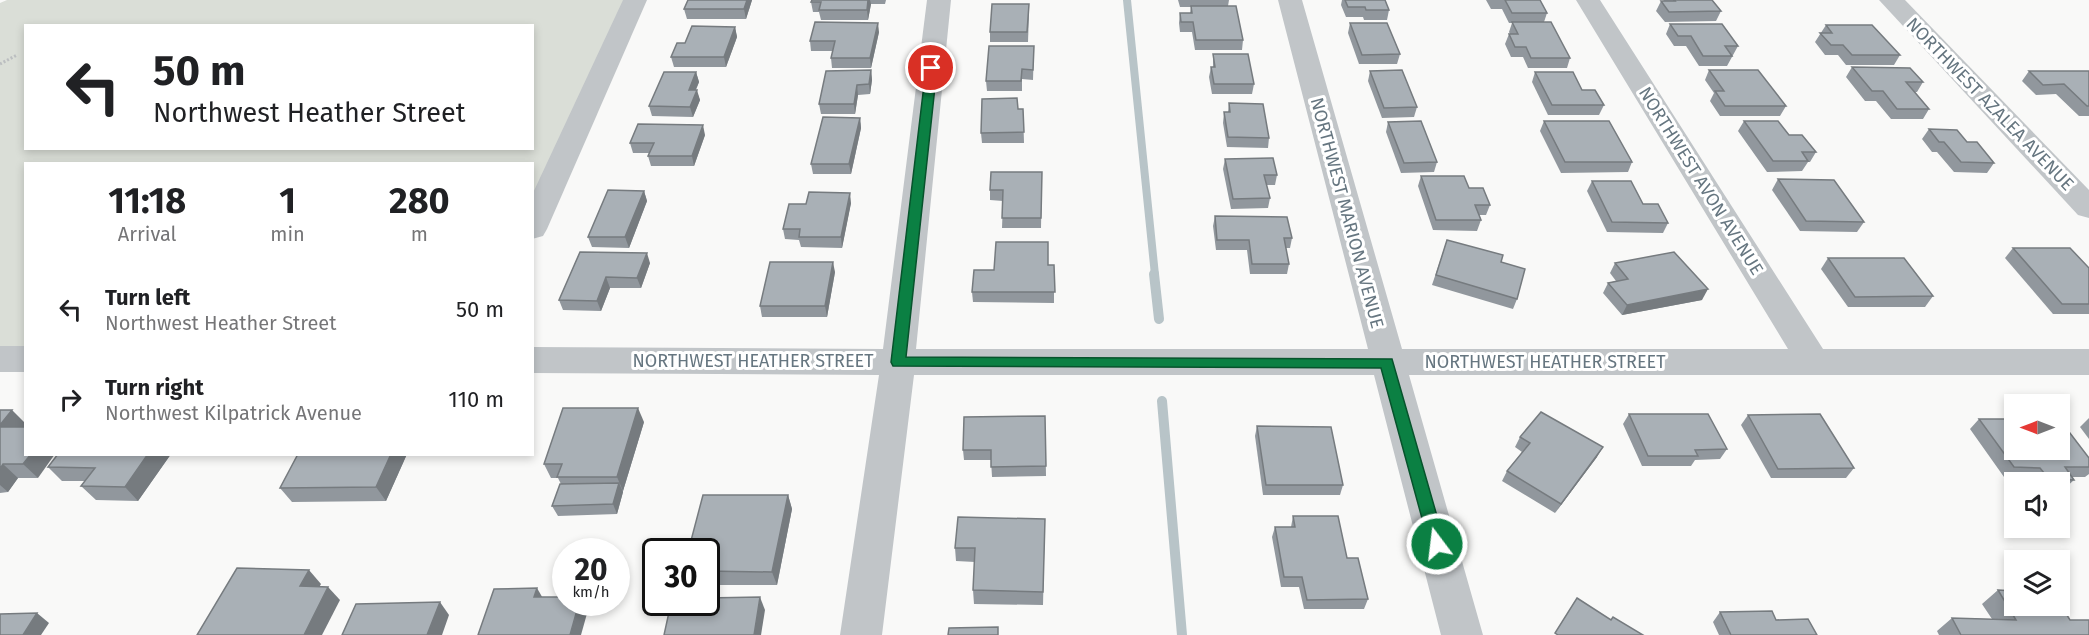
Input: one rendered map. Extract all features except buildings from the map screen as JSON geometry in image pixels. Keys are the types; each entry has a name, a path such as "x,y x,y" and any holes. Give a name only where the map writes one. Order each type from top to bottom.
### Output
{"street":[{"path":"534,224 635,0"},
{"path":"861,635 898,362 939,0"},
{"name":"NORTHWEST MARION AVENUE","path":"1290,0 1462,635"},
{"name":"NORTHWEST AVON AVENUE","path":"1588,0 1813,362"},
{"name":"NORTHWEST AZALEA AVENUE","path":"1891,0 2089,208"},
{"path":"0,359 24,359"},
{"name":"NORTHWEST HEATHER STREET","path":"534,360 1387,363 2089,362"}],"path":[{"path":"0,64 17,55"}],"shaded area":[{"path":"7,0 627,0 534,203 534,162 24,162 24,351 0,351 0,3"}],"waterway":[{"path":"1127,0 1155,275"},
{"path":"1154,274 1159,319"},
{"path":"1162,401 1182,635"}],"route":[{"path":"931,68 898,362 1387,363 1437,544"}]}
